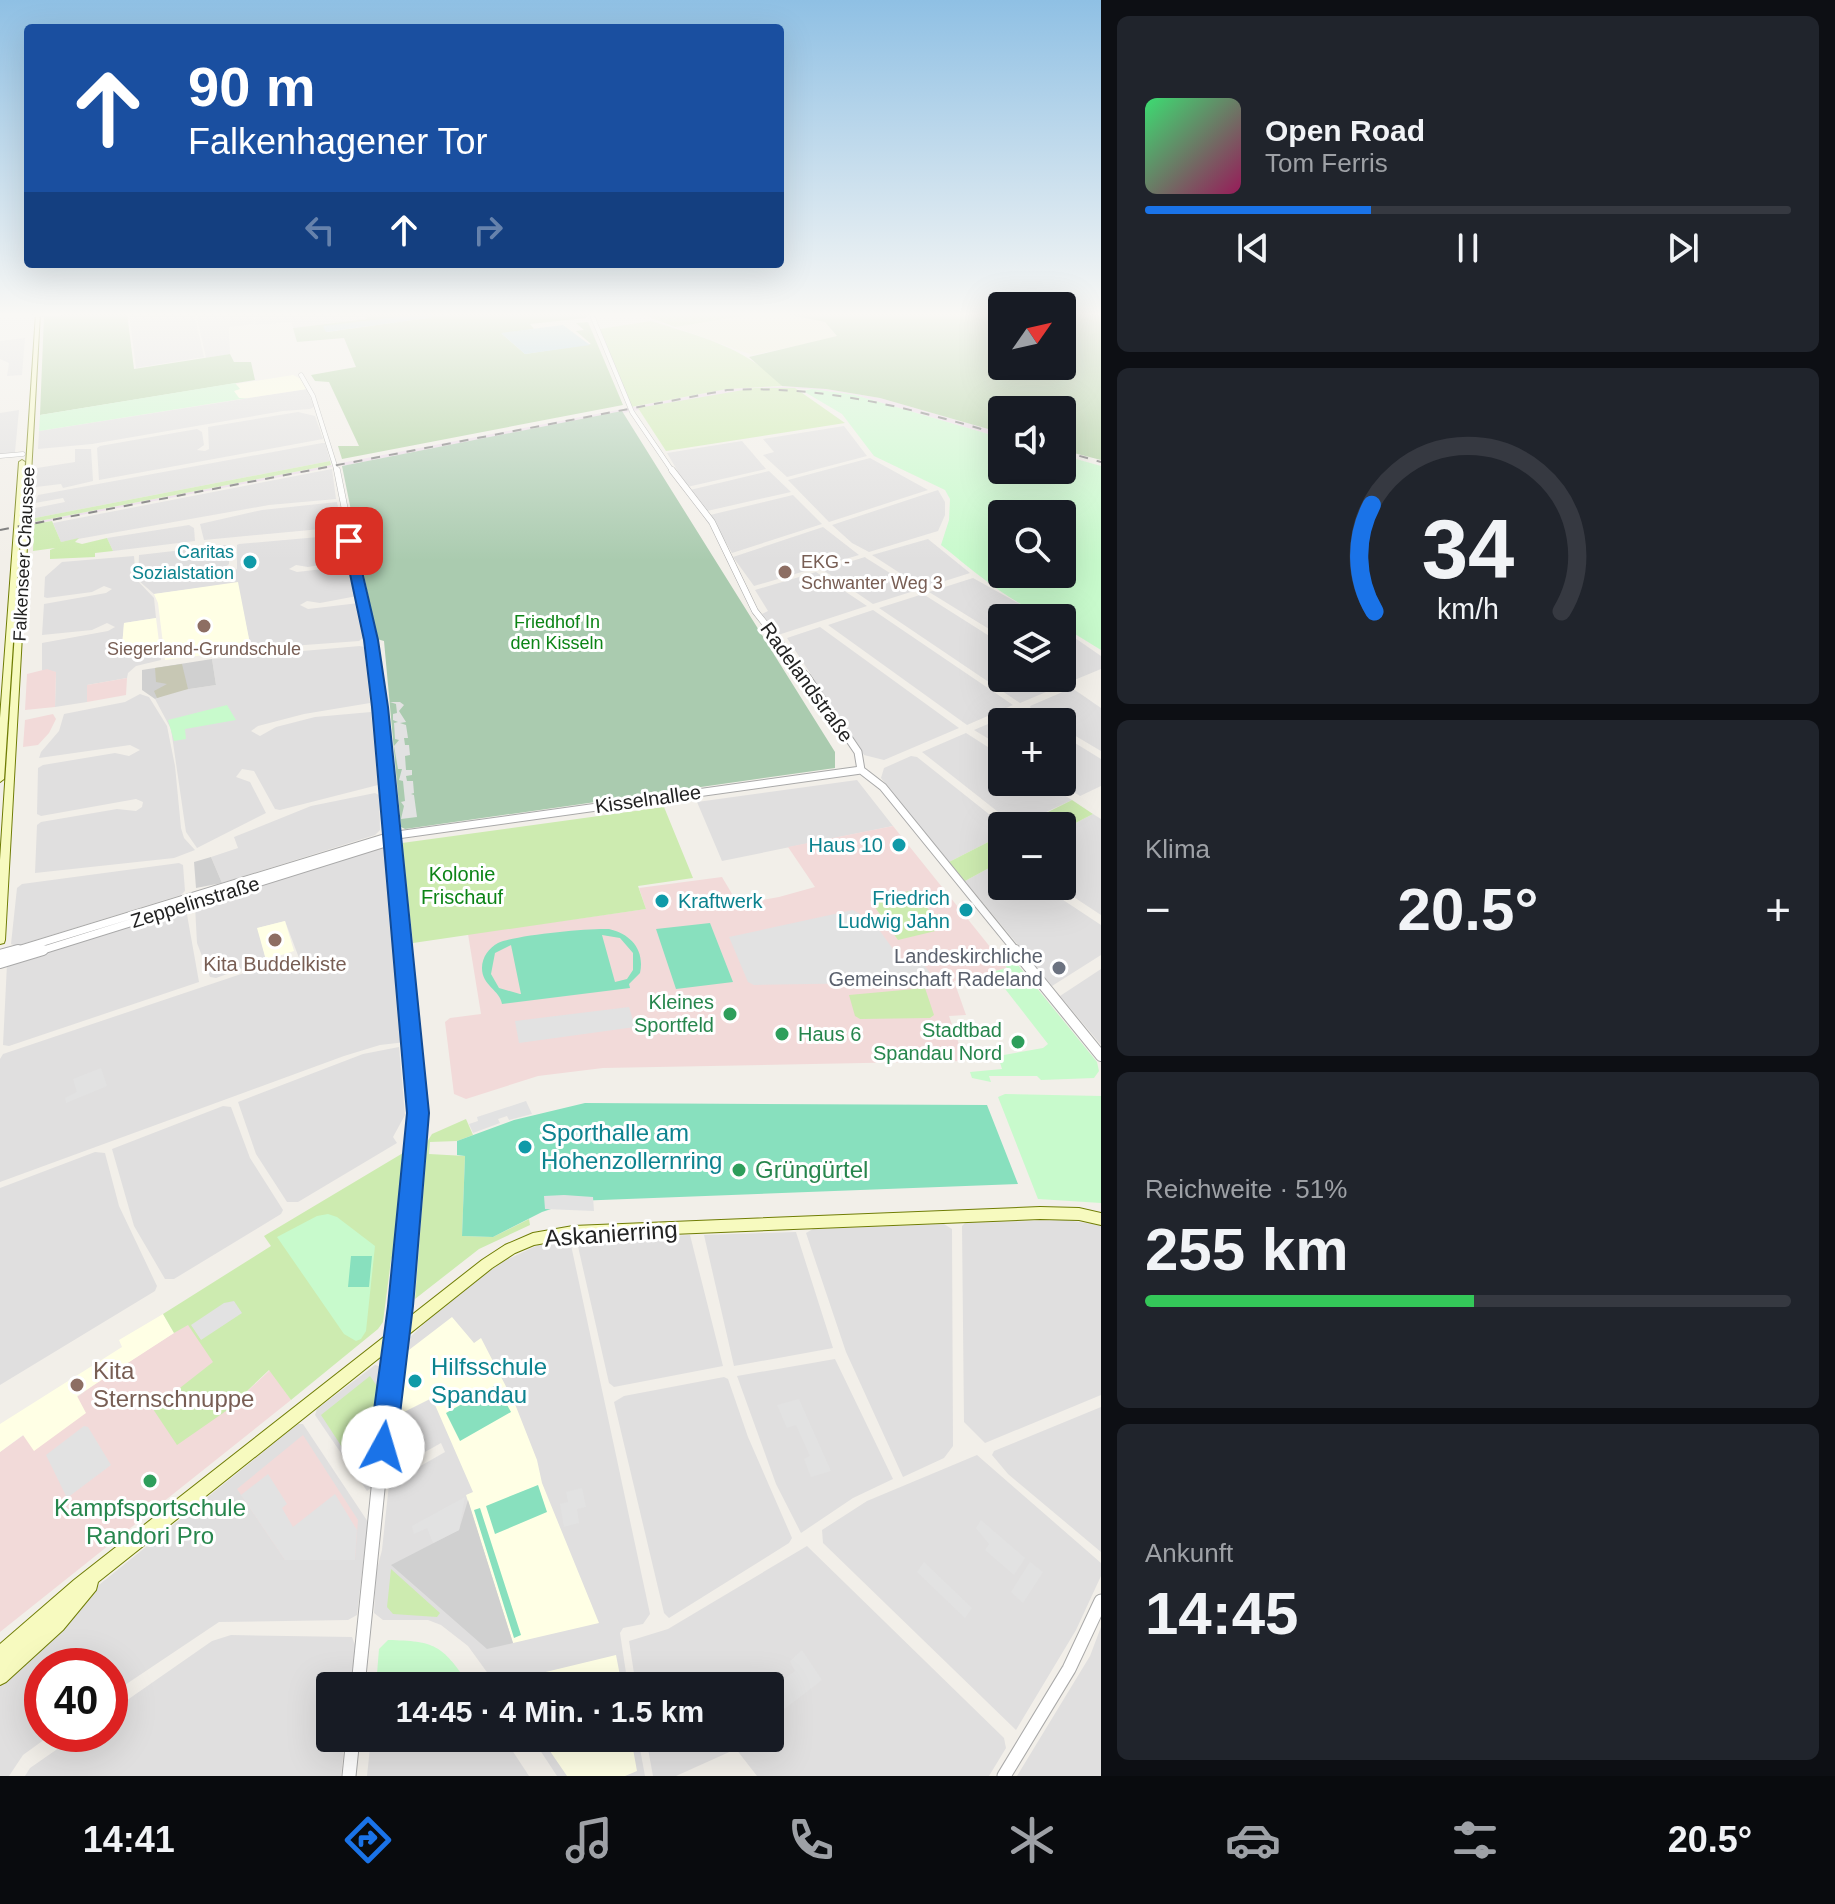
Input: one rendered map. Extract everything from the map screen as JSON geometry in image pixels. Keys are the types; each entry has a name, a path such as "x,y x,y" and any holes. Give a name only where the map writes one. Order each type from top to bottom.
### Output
{"main road":[{"name":"Falkenseer Chaussee","path":"0,940 9,718 30,396"},
{"name":"Falkenseer Chaussee","path":"0,779 9,718"},
{"name":"Askanierring","path":"0,1655 80,1586 93,1579 498,1255 522,1243 549,1235 1040,1213 1079,1214 1101,1219"},
{"name":"Askanierring","path":"0,1676 57,1624 93,1579"}],"street":[{"path":"313,396 335,461 371,640 418,1113 360,1672"},
{"name":"Radelandstraße","path":"626,396 635,416 684,488 712,522 755,611 813,685 858,752 861,770 883,787 1101,1056"},
{"path":"0,456 26,453"},
{"name":"Kisselnallee","path":"390,839 435,829 861,770"},
{"name":"Zeppelinstraße","path":"0,955 390,839"},
{"name":"Zeppelinstraße","path":"0,963 390,839"},
{"path":"1004,1776 1069,1669 1101,1601"},
{"path":"349,1776 352,1752"}],"shaded area":[{"path":"263,396 310,396 314,407 92,444 38,449 39,431"},
{"path":"691,396 713,396 342,466 341,463"},
{"path":"858,396 880,398 988,429 988,434"},
{"path":"19,410 15,452 0,454 0,413"},
{"path":"298,412 315,416 323,439 99,480 97,448 100,446 197,429 202,432 204,445 197,450 205,451 209,449 208,427"},
{"path":"844,426 867,456 787,477 763,455 774,452 763,439"},
{"path":"742,441 766,469 687,487 667,453"},
{"path":"325,443 330,461 35,518 35,508 65,502 63,498 35,503 38,495"},
{"path":"75,449 91,449 93,481 63,488 61,484 36,487 37,468 75,462"},
{"path":"870,458 928,490 829,522 788,480"},
{"path":"332,467 34,524 34,522"},
{"path":"332,469 336,499 269,505 61,542 53,523"},
{"path":"769,471 791,492 707,511 690,490"},
{"path":"938,490 945,502 945,515 938,531 869,552 852,543 832,525"},
{"path":"793,495 822,524 732,553 710,515"},
{"path":"337,502 342,527 204,540 200,524 262,510"},
{"path":"189,525 194,528 195,541 113,551 107,538"},
{"path":"823,527 859,555 754,586 733,557"},
{"path":"341,535 348,560 308,567 296,565 289,569 297,572 349,566 357,596 320,603 307,601 300,605 308,609 359,603 363,638 359,641 251,649 237,583 154,594 138,580 139,555 226,545 229,546 229,564 222,570 229,573 237,569 239,544"},
{"path":"928,539 970,573 923,588 872,555"},
{"path":"134,556 136,579 154,598 156,618 124,623 122,646 159,642 161,660 136,666 127,678 87,685 87,702 55,707 56,672 42,670 42,643 108,631 115,627 107,623 92,630 42,635 44,604 106,593 112,589 104,586 92,592 47,598 44,597 45,577 62,562"},
{"path":"865,557 917,590 873,604 823,570"},
{"path":"816,572 867,606 778,635 762,614 768,611 755,590"},
{"path":"973,578 1020,604 988,604 988,628 929,592"},
{"name":"Siegerland-Grundschule","path":"238,582 251,649 165,660 158,603 154,594"},
{"path":"923,594 988,635 988,681 879,608"},
{"path":"873,610 988,688 988,692 994,692 1013,705 988,708 988,716 967,725 828,625"},
{"path":"156,618 159,642 122,647 124,623"},
{"path":"820,627 959,728 884,760 864,755 787,638"},
{"path":"1076,639 1101,656 1101,669 1076,679"},
{"path":"364,647 370,703 304,714 258,726 251,731 260,736 276,727 315,717 371,712 378,785 280,810 275,809 254,771 242,769 236,777 250,782 266,813 197,848 186,832 171,729 155,699 176,691 216,685 212,659"},
{"path":"212,659 216,685 176,691 155,699 142,690 142,670"},
{"path":"182,664 188,689 157,698 154,691 167,684 156,682 155,668"},
{"path":"47,669 56,672 55,707 25,710 27,674"},
{"path":"127,678 126,695 87,702 87,685"},
{"path":"1076,691 1101,708 1101,751 1076,736 1076,708 1030,706 1063,692"},
{"path":"1004,692 1046,692 1020,703"},
{"path":"140,694 149,697 167,726 175,766 181,828 184,838 195,850 174,858 35,873 37,825 41,822 117,809 136,811 142,807 143,802 136,799 41,816 37,814 38,768 115,753 129,756 140,750 130,745 39,758 59,731 64,714 125,702"},
{"path":"390,702 404,705 399,711 406,722 400,723 406,725 408,738 404,738 405,745 409,745 410,755 405,756 406,770 412,770 412,775 406,776 407,781 413,781 414,793 411,794 414,795 417,817 401,819 404,806 401,802 405,801 403,781 399,780 402,769 398,769 394,746 399,740 395,739 394,723 398,722 393,720 393,714 397,713 396,704"},
{"path":"53,714 56,719 49,733 38,745 23,747 25,720"},
{"path":"988,724 988,738 974,730"},
{"path":"966,733 988,747 988,796 1066,796 1072,800 1046,812 998,812 922,752"},
{"path":"1076,744 1101,759 1101,786 1080,796 1076,794"},
{"path":"911,756 917,757 988,813 988,842 949,862 881,778 884,768"},
{"path":"857,780 893,826 722,861 697,802"},
{"path":"375,793 379,795 380,830 375,835 222,883 211,857 238,848 234,837 311,806"},
{"path":"1093,814 1101,819 1101,915 1076,899 1076,823"},
{"path":"893,826 1007,968 954,981 966,1015 949,1016 965,1061 603,1068 538,1076 466,1099 454,1094 445,1022 450,1018 481,1014 468,934 646,909 639,888 722,877 738,904 779,897 815,887 788,847"},
{"path":"383,846 388,850 406,1042 380,1045 344,1056 0,1182 0,1059 3,1054 256,969 276,965 284,968 295,966 299,958 285,921 258,928 266,960 216,978 210,977 197,943 195,906"},
{"path":"211,857 222,883 196,888 194,862"},
{"path":"179,863 183,865 185,891 181,895 16,946 11,944 17,888 22,884"},
{"path":"988,869 988,900 1063,900 1101,925 1101,955 1052,986 965,881"},
{"path":"186,909 199,982 9,1046 3,1045 7,964"},
{"path":"853,910 869,916 901,960 917,956 931,974 874,983 754,985 748,982 729,937"},
{"name":"Kita Buddelkiste","path":"285,921 294,951 266,960 257,928"},
{"path":"1101,969 1101,1045 1060,996"},
{"path":"629,1007 635,1027 519,1043 515,1021"},
{"path":"399,1047 405,1115 393,1137 397,1143 298,1202 287,1202 256,1154 238,1102 363,1054"},
{"path":"101,1068 107,1086 66,1103 65,1098 77,1092 73,1079"},
{"path":"526,1101 532,1114 509,1120 507,1116 498,1119 500,1123 473,1133 469,1124 478,1121 477,1117"},
{"path":"223,1106 231,1107 250,1158 283,1210 174,1279 165,1279 134,1226 112,1149"},
{"path":"95,1152 105,1153 119,1206 157,1286 155,1291 0,1385 0,1188"},
{"path":"544,1196 593,1197 594,1211 545,1209"},
{"path":"1065,1220 1101,1225 1101,1395 985,1443 964,1422 962,1226 965,1223"},
{"path":"944,1224 952,1229 953,1446 944,1458 903,1477 846,1352 806,1233 813,1229"},
{"path":"796,1232 833,1348 734,1366 704,1235"},
{"path":"690,1235 723,1366 614,1387 609,1383 577,1242 581,1239"},
{"path":"563,1240 571,1245 650,1614 643,1624 623,1628 620,1633 626,1672 487,1672 468,1646 441,1625 428,1620 383,1620 374,1613 376,1573 382,1550 389,1484 445,1452 441,1443 400,1466 390,1461 401,1346 498,1264 538,1245"},
{"path":"234,1301 242,1313 201,1340 191,1325 224,1303"},
{"name":"Kita Sternschnuppe","path":"163,1314 174,1333 77,1396 86,1413 34,1451 23,1435 0,1452 0,1424 122,1347 119,1340"},
{"path":"452,1317 474,1343 481,1338 515,1404 537,1460 542,1483 599,1623 513,1643 466,1495 473,1492 432,1398 398,1415 405,1353"},
{"path":"188,1324 214,1362 194,1378 226,1411 270,1370 291,1400 0,1632 0,1452 105,1377"},
{"path":"835,1359 893,1479 853,1498 801,1533 776,1484 737,1376"},
{"path":"375,1365 382,1367 384,1373 371,1488 367,1491 315,1415 317,1409"},
{"path":"724,1377 728,1379 748,1437 792,1538 789,1543 669,1618 664,1613 614,1402 624,1396"},
{"path":"799,1399 831,1471 811,1477 804,1459 810,1456 796,1425 787,1428 777,1405"},
{"path":"1101,1407 1101,1552 1008,1474 992,1455 994,1451"},
{"path":"298,1424 303,1424 368,1522 357,1615 348,1620 219,1622 128,1683 128,1648 35,1648 100,1584"},
{"path":"84,1426 88,1427 111,1465 67,1498 46,1455"},
{"path":"303,1435 358,1520 355,1560 285,1560 237,1489"},
{"path":"977,1455 1101,1563 1101,1576 1076,1630 1016,1730 823,1543 822,1530 867,1501"},
{"path":"268,1474 287,1504 282,1508 293,1527 335,1494 357,1530 355,1560 285,1560 241,1495"},
{"path":"582,1488 586,1507 577,1509 579,1523 564,1527 560,1504 568,1502 566,1492"},
{"path":"465,1497 459,1530 433,1543 427,1528 414,1534 412,1526"},
{"path":"468,1500 513,1643 487,1649 391,1565 459,1530"},
{"path":"981,1520 1025,1558 1014,1575 985,1550 989,1544 976,1528"},
{"path":"807,1546 1004,1738 1006,1748 989,1776 757,1776 738,1752 784,1752 784,1672 634,1672 629,1641 668,1629"},
{"path":"924,1562 972,1608 965,1618 917,1572"},
{"path":"1030,1562 1043,1572 1023,1603 1011,1592"},
{"path":"1101,1627 1101,1776 1017,1776 1090,1656"},
{"path":"231,1635 352,1637 355,1645 352,1672 316,1672 316,1752 344,1752 341,1776 25,1776 30,1768 53,1752 128,1752 128,1699 212,1641"},
{"path":"802,1650 822,1680 784,1709 784,1679 795,1671 790,1661"},
{"path":"616,1655 619,1672 546,1672"},
{"path":"24,1659 24,1752 27,1752 9,1776 0,1776 0,1683"},
{"path":"370,1752 513,1752 529,1776 367,1776"},
{"path":"541,1752 641,1752 645,1776 557,1776"},
{"path":"551,1752 634,1752 637,1771 625,1776 567,1776"},
{"path":"649,1752 729,1752 676,1776 653,1776"}],"green space":[{"path":"41,396 157,396 40,415"},
{"path":"157,396 247,398 39,431 40,415"},
{"path":"336,396 619,396 623,405 342,459 338,446 359,446"},
{"path":"627,396 690,396 631,407"},
{"path":"709,396 806,396 845,423 666,451 638,408"},
{"path":"811,396 858,396 988,434 988,484 1076,484 1076,459 1101,466 1101,650 1076,635 1076,604 1021,604 995,588 1076,588 1076,500 988,500 988,582 941,545 949,520 950,499 945,490 874,456 842,414"},
{"path":"867,396 1101,396 1101,460 1076,454 1076,396 988,396 988,429"},
{"name":"Friedhof In den Kisseln","path":"622,411 835,752 835,768 405,829 401,827 384,641 377,639 342,466"},
{"path":"330,461 331,465 34,522 35,518"},
{"path":"52,521 61,542 79,538 75,542 82,544 107,538 113,551 95,553 95,557 50,559 50,550 55,548 33,551 34,524"},
{"path":"227,705 236,720 185,729 186,739 174,741 168,720"},
{"path":"1072,800 1093,814 1076,823 1076,812 1048,812"},
{"name":"Kolonie Frischauf","path":"664,807 693,878 638,886 646,909 413,943 402,843"},
{"path":"988,842 988,869 965,881 949,862"},
{"path":"918,889 923,895 920,897 929,903 925,905 942,920 938,922 943,922 948,928 898,940 870,900"},
{"path":"710,923 733,982 676,989 656,929"},
{"path":"609,929 630,939 638,950 640,973 629,984 630,988 502,1004 483,974 483,960 498,943 535,935","holes":["602,935 620,938 633,953 633,970 627,979 615,982","511,945 521,994 499,988 491,974 495,953"]},
{"path":"1014,960 1097,1062 1099,1071 1094,1078 1041,1080 1037,1076 989,1076 991,1082 972,1078 970,1072 1002,1069 998,1056 1043,1048 1048,1044 992,972 1007,968 1003,962"},
{"path":"925,988 934,1015 930,1018 860,1019 855,1016 849,995"},
{"path":"1005,1094 1101,1096 1101,1203 1038,1199 998,1097"},
{"name":"Grüngürtel","path":"585,1103 987,1105 1018,1184 575,1201 542,1212 493,1237 462,1236 465,1156 457,1155 457,1141 514,1120"},
{"path":"466,1119 473,1135 457,1141 430,1142 429,1154 465,1156 462,1236 493,1237 529,1219 530,1225 479,1249 415,1299 427,1142 432,1134"},
{"path":"403,1153 396,1249 391,1260 383,1322 378,1329 291,1400 269,1370 226,1411 177,1445 153,1409 213,1362 188,1325 174,1333 163,1314 271,1246 264,1236"},
{"path":"328,1214 337,1217 375,1246 366,1331 356,1341 344,1334 277,1237 317,1216"},
{"path":"351,1256 372,1256 369,1287 348,1287"},
{"path":"370,1376 377,1386 368,1464 357,1470 321,1415"},
{"path":"496,1385 511,1412 460,1441 446,1413"},
{"path":"538,1485 547,1512 495,1534 486,1506"},
{"path":"480,1508 521,1635 514,1638 474,1510"},
{"path":"391,1569 440,1613 437,1617 393,1614 387,1607"},
{"path":"388,1640 427,1644 444,1653 460,1672 377,1672 379,1649"}],"railway":[{"path":"0,530 696,396"},
{"path":"838,396 988,431"},
{"path":"1076,455 1101,462"}],"place":[{"name":"Caritas Sozialstation","path":"250,562"},
{"name":"EKG - Schwanter Weg 3","path":"785,572"},
{"name":"Siegerland-Grundschule","path":"204,626"},
{"name":"Haus 10","path":"899,845"},
{"name":"Kraftwerk","path":"662,901"},
{"name":"Friedrich Ludwig Jahn","path":"966,910"},
{"name":"Kita Buddelkiste","path":"275,940"},
{"name":"Landeskirchliche Gemeinschaft Radeland","path":"1059,968"},
{"name":"Kleines Sportfeld","path":"730,1014"},
{"name":"Haus 6","path":"782,1034"},
{"name":"Stadtbad Spandau Nord","path":"1018,1042"},
{"name":"Sporthalle am Hohenzollernring","path":"525,1147"},
{"name":"Grüngürtel","path":"739,1170"},
{"name":"Hilfsschule Spandau","path":"415,1381"},
{"name":"Kita Sternschnuppe","path":"77,1385"},
{"name":"Kampfsportschule Randori Pro","path":"150,1481"}],"route":[{"path":"349,541 371,640 380,707 418,1113 383,1447"}]}
